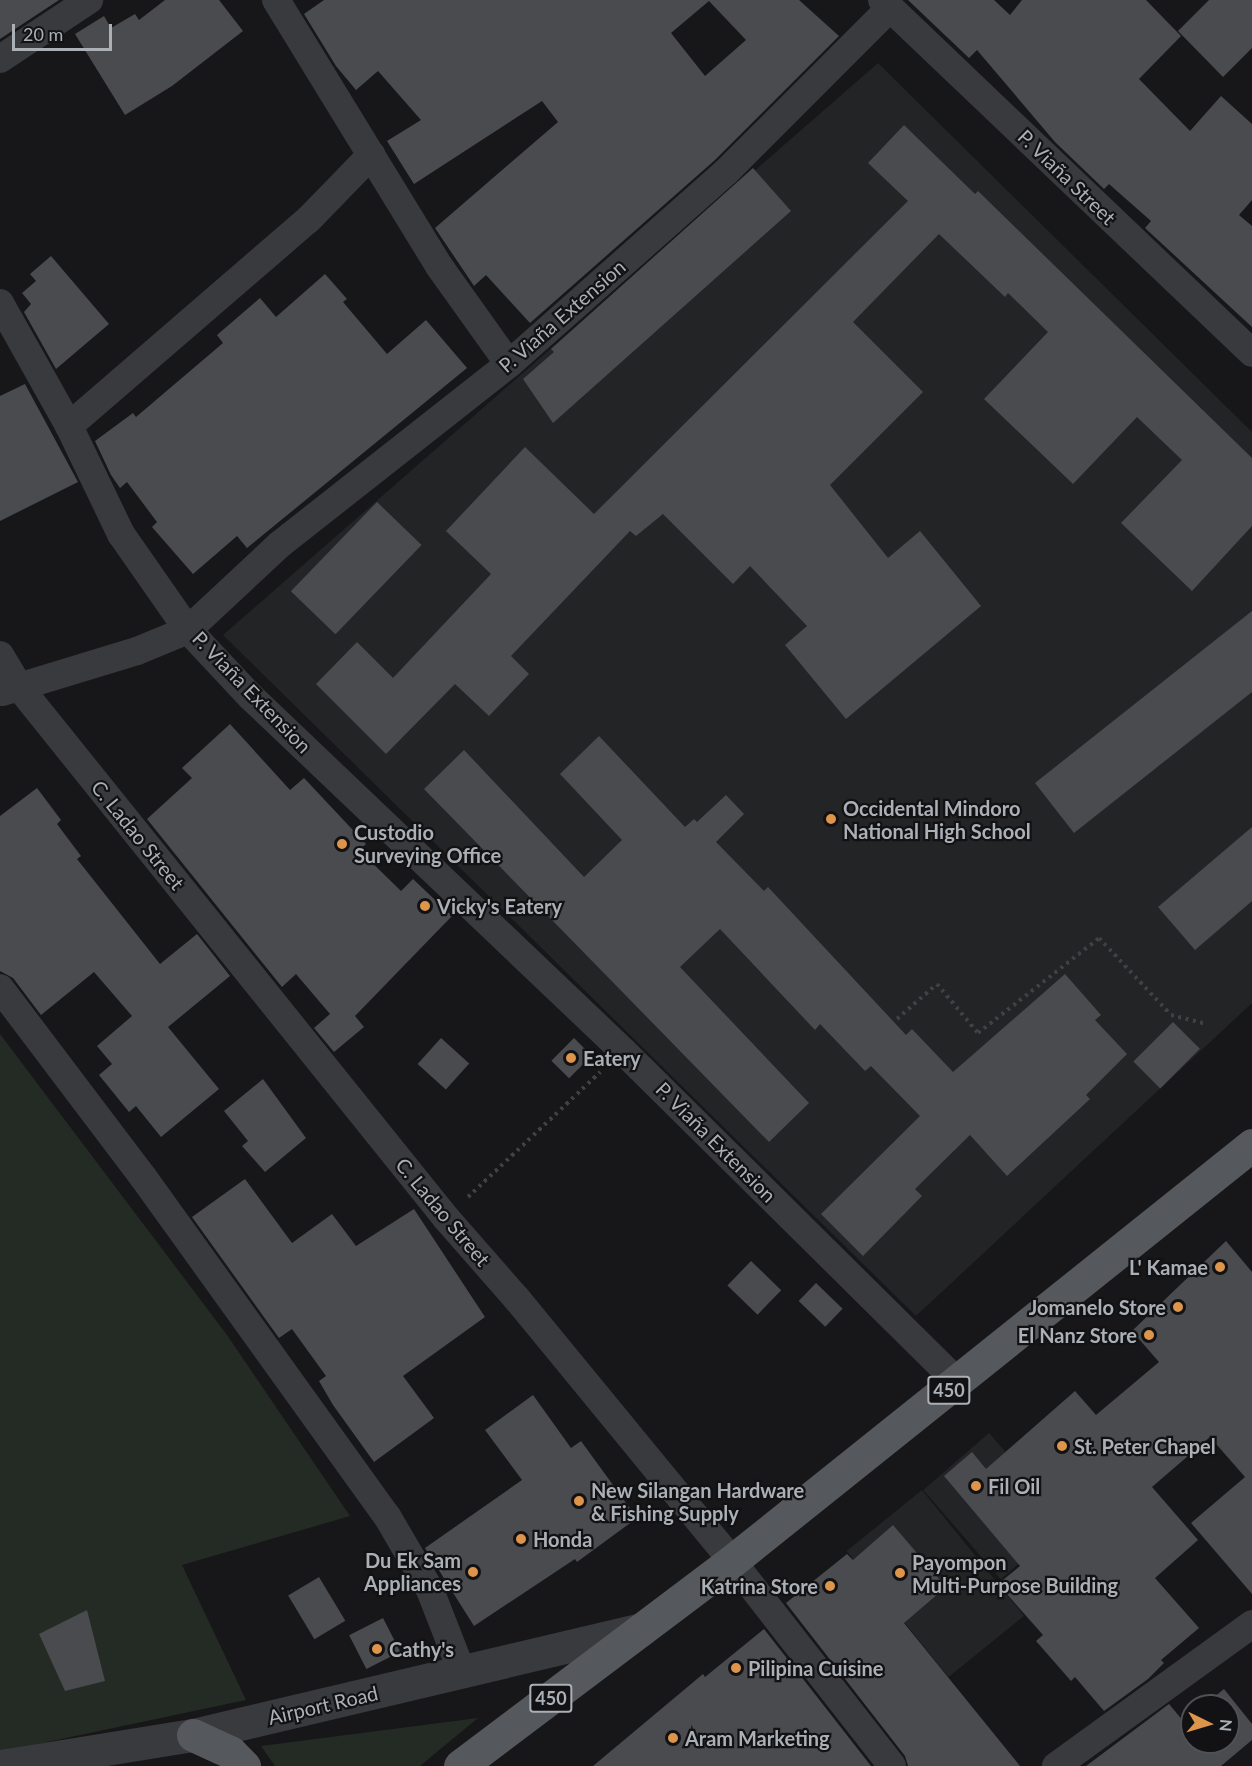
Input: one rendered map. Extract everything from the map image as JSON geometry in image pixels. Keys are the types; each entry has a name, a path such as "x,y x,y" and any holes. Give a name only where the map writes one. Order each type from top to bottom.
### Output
{"main road":[{"name":"450","path":"460,1766 732,1562 959,1383 1252,1145"},
{"path":"193,1735 230,1752 244,1766"}],"street":[{"path":"0,59 89,0"},
{"path":"276,0 439,266 509,364"},
{"name":"P. Viaña Street","path":"886,4 1252,353"},
{"name":"P. Viaña Extension","path":"886,4 726,172 509,364 279,545 188,630 251,697 623,1051 959,1383"},
{"path":"69,426 308,220 371,155"},
{"path":"0,303 69,426 121,534 188,630 136,651 10,690"},
{"name":"C. Ladao Street","path":"0,655 10,690 446,1218 525,1308 732,1562 892,1766"},
{"path":"0,988 143,1177 387,1516 430,1590 462,1672"},
{"path":"1056,1766 1252,1624"},
{"name":"Airport Road","path":"1,1766 193,1735 642,1629"}],"path":[{"path":"897,1019 937,984 978,1034 1099,938 1171,1015 1207,1024"},
{"path":"446,1218 623,1051"}],"shaded area":[{"name":"Occidental Mindoro National High School","path":"878,63 1252,432 1252,1003 916,1316 223,635"},
{"path":"0,1034 227,1335 350,1516 182,1565 246,1700 0,1752"},
{"path":"989,1433 1066,1522 1001,1579 923,1490"},
{"path":"922,1490 1024,1616 949,1677 847,1551"},
{"path":"478,1718 420,1766 275,1766 261,1746"}],"building":[{"path":"0,0 59,0 0,39"},
{"path":"165,0 219,0 243,31 172,86 125,115 75,34 104,16 111,28 135,14 139,20"},
{"path":"324,0 799,0 839,36 715,160 530,323 486,275 474,286 435,228 558,122 542,101 414,184 387,141 421,120 378,71 356,90 336,66 304,14","holes":["709,1 746,40 705,76 671,33"]},
{"path":"908,0 994,0 1010,15 1022,0 1146,0 1181,36 1139,79 1190,131 1221,96 1252,124 1252,200 1239,215 1252,226 1252,327 1145,228 1151,221 1109,184 1104,189 1055,142 977,50 969,58"},
{"path":"1209,0 1252,0 1252,48 1223,77 1178,31"},
{"path":"904,125 975,194 978,191 1252,458 1252,526 1192,591 1121,523 1182,460 1137,417 1073,484 984,399 1048,332 1008,293 1005,297 939,234 853,322 923,392 830,485 888,558 920,531 981,606 846,719 785,645 807,626 750,566 733,584 663,514 636,536 630,531 511,656 529,674 489,716 455,684 386,754 316,684 357,642 393,678 491,574 446,531 525,447 594,514 908,201 868,163"},
{"path":"753,168 791,211 553,423 523,379 554,352 551,349"},
{"path":"51,256 109,324 56,369 24,312 31,304 22,293 36,281 30,274"},
{"path":"325,274 347,299 343,302 387,354 426,320 467,368 247,548 237,536 193,574 152,527 157,522 127,482 120,488 111,475 95,441 133,413 136,417 223,343 217,335 260,298 276,317"},
{"path":"25,384 78,482 0,521 0,396"},
{"path":"377,502 422,545 335,634 291,591"},
{"path":"1252,611 1252,692 1074,833 1035,783"},
{"path":"230,724 290,790 304,778 366,844 359,850 401,891 413,879 452,916 355,1016 364,1027 334,1052 314,1028 330,1014 296,974 282,987 147,819 192,778 182,768"},
{"path":"599,736 685,827 694,819 697,822 726,795 744,814 716,842 764,891 768,887 906,1035 912,1029 953,1072 1065,974 1101,1015 1095,1020 1127,1054 1086,1095 1090,1099 1007,1176 970,1135 915,1189 922,1196 863,1256 821,1214 920,1116 871,1066 865,1071 820,1024 815,1030 720,929 680,967 809,1103 769,1142 424,789 464,750 584,877 622,840 560,774"},
{"path":"37,788 61,820 57,824 81,856 77,859 160,964 197,934 230,976 168,1027 219,1089 161,1137 136,1106 129,1112 99,1075 112,1064 97,1046 132,1016 94,972 41,1015 13,978 0,971 0,816"},
{"path":"1252,827 1252,901 1195,950 1158,907"},
{"path":"1173,1022 1200,1049 1160,1088 1133,1062"},
{"path":"441,1038 469,1063 446,1089 418,1064"},
{"name":"Eatery","path":"574,1038 592,1056 569,1078 551,1061"},
{"path":"263,1079 306,1138 265,1172 242,1146 248,1141 224,1111"},
{"path":"245,1179 292,1243 332,1214 356,1246 414,1209 485,1317 403,1376 434,1418 374,1462 333,1405 319,1381 326,1376 292,1329 279,1338 192,1217"},
{"path":"1226,1241 1252,1272 1252,1594 1191,1523 1245,1477 1210,1437 1152,1487 1198,1540 1155,1578 1199,1628 1161,1660 1164,1663 1148,1679 1104,1711 1075,1677 1071,1681 1036,1641 1043,1635 998,1584 1020,1566 944,1476 972,1452 986,1469 1075,1391 1096,1415 1159,1362 1132,1331"},
{"path":"751,1261 781,1290 758,1315 727,1285"},
{"path":"816,1283 843,1309 825,1327 799,1301"},
{"path":"533,1395 571,1448 581,1441 637,1518 577,1562 575,1559 474,1626 425,1548 522,1480 485,1430"},
{"path":"893,1525 946,1587 904,1623 1020,1766 908,1766 905,1756 786,1603 847,1554 853,1560"},
{"path":"319,1577 345,1621 314,1639 288,1596"},
{"path":"87,1610 105,1681 65,1691 39,1634"},
{"path":"383,1618 400,1652 366,1669 349,1635"},
{"path":"764,1629 871,1766 593,1766 703,1674 705,1677"},
{"path":"1224,1689 1228,1694 1218,1694"},
{"path":"1169,1704 1180,1717 1180,1754 1235,1754 1221,1766 1086,1766"},
{"path":"1240,1709 1252,1724 1252,1740 1240,1750"}],"place":[{"name":"Occidental Mindoro National High School","path":"831,819"},
{"name":"Custodio Surveying Office","path":"342,844"},
{"name":"Vicky's Eatery","path":"425,906"},
{"name":"Eatery","path":"571,1058"},
{"name":"L' Kamae","path":"1220,1267"},
{"name":"Jomanelo Store","path":"1178,1307"},
{"name":"El Nanz Store","path":"1149,1335"},
{"name":"St. Peter Chapel","path":"1062,1446"},
{"name":"Fil Oil","path":"976,1486"},
{"name":"New Silangan Hardware & Fishing Supply","path":"579,1501"},
{"name":"Honda","path":"521,1539"},
{"name":"Du Ek Sam Appliances","path":"473,1572"},
{"name":"Payompon Multi-Purpose Building","path":"900,1573"},
{"name":"Katrina Store","path":"830,1586"},
{"name":"Cathy's","path":"377,1649"},
{"name":"Pilipina Cuisine","path":"736,1668"},
{"name":"Aram Marketing","path":"673,1738"}]}
